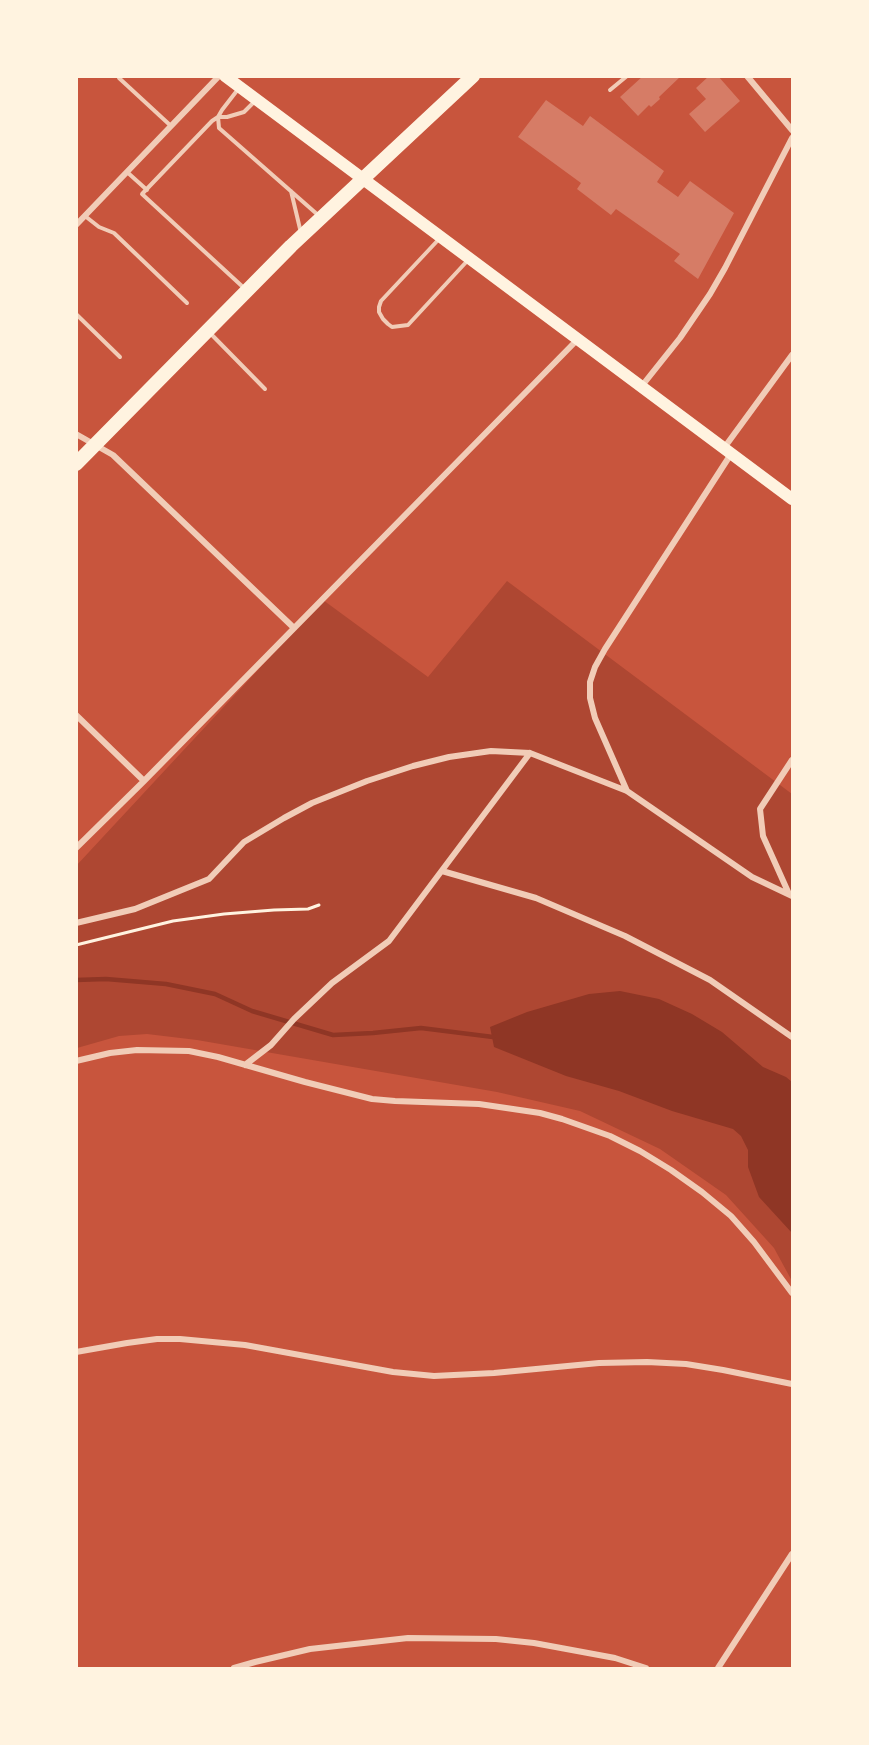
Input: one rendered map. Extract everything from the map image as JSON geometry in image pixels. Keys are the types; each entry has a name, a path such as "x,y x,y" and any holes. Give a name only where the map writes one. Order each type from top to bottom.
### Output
{"main road":[{"path":"225,76 792,499"},
{"path":"76,464 321,217 473,76"}],"street":[{"path":"76,225 219,76"},
{"path":"747,76 792,130"},
{"path":"641,387 680,338 710,294 792,138"},
{"path":"76,848 578,339"},
{"path":"627,791 595,718 590,698 590,682 595,667 728,451 792,355"},
{"path":"76,434 113,455 294,628"},
{"path":"76,716 144,781"},
{"path":"76,923 135,909 209,879 244,842 312,804 367,781 413,766 491,751 530,753 627,791 752,877 791,895"},
{"path":"245,1065 271,1045 294,1019 332,983 389,941 530,753"},
{"path":"791,895 763,836 760,809 792,760"},
{"path":"442,871 536,898 626,936 710,980 792,1038"},
{"path":"76,1061 110,1053 137,1050 189,1051 372,1099 479,1104 540,1113 562,1119 610,1136 640,1151 702,1192 731,1216 754,1242 792,1293"},
{"path":"76,1352 157,1339 180,1339 245,1345 393,1372 434,1376 599,1363 647,1362 686,1364 792,1384"},
{"path":"718,1668 792,1554"},
{"path":"234,1668 310,1648 408,1638 496,1639 534,1643 615,1658 646,1668"}],"lane":[{"path":"120,76 118,78 171,126"},
{"path":"610,90 627,76"},
{"path":"240,87 218,117 142,194 247,290"},
{"path":"218,117 244,112 256,100"},
{"path":"218,117 219,128 321,217"},
{"path":"127,172 147,190"},
{"path":"291,190 302,236"},
{"path":"85,216 99,227 114,233 187,303"},
{"path":"441,237 381,301 379,312 388,324 392,327 408,325 470,259"},
{"path":"76,314 120,357"},
{"path":"208,330 266,389"}],"path":[{"path":"76,945 173,921 224,914 308,909 319,905"}],"shaded area":[{"path":"507,581 792,794 792,1281 774,1248 726,1195 660,1149 580,1111 497,1092 197,1040 147,1034 119,1036 77,1048 76,866 323,600 428,677"},
{"path":"620,991 659,999 692,1014 722,1032 763,1067 792,1082 792,1233 759,1197 748,1167 748,1150 741,1136 733,1129 566,1076 494,1047 490,1027 527,1012 589,994"}],"building":[{"path":"643,76 681,76 659,97 660,99 651,107 649,105 638,116 620,97"},
{"path":"709,76 718,76 740,101 705,132 689,114 706,99 696,88"},
{"path":"546,100 583,126 590,116 664,171 657,182 678,197 690,181 734,213 698,279 674,261 680,254 616,209 611,215 577,189 581,183 518,137"}],"waterway":[{"path":"76,980 106,979 166,984 215,994 252,1011 333,1035 421,1028 493,1037"}]}
